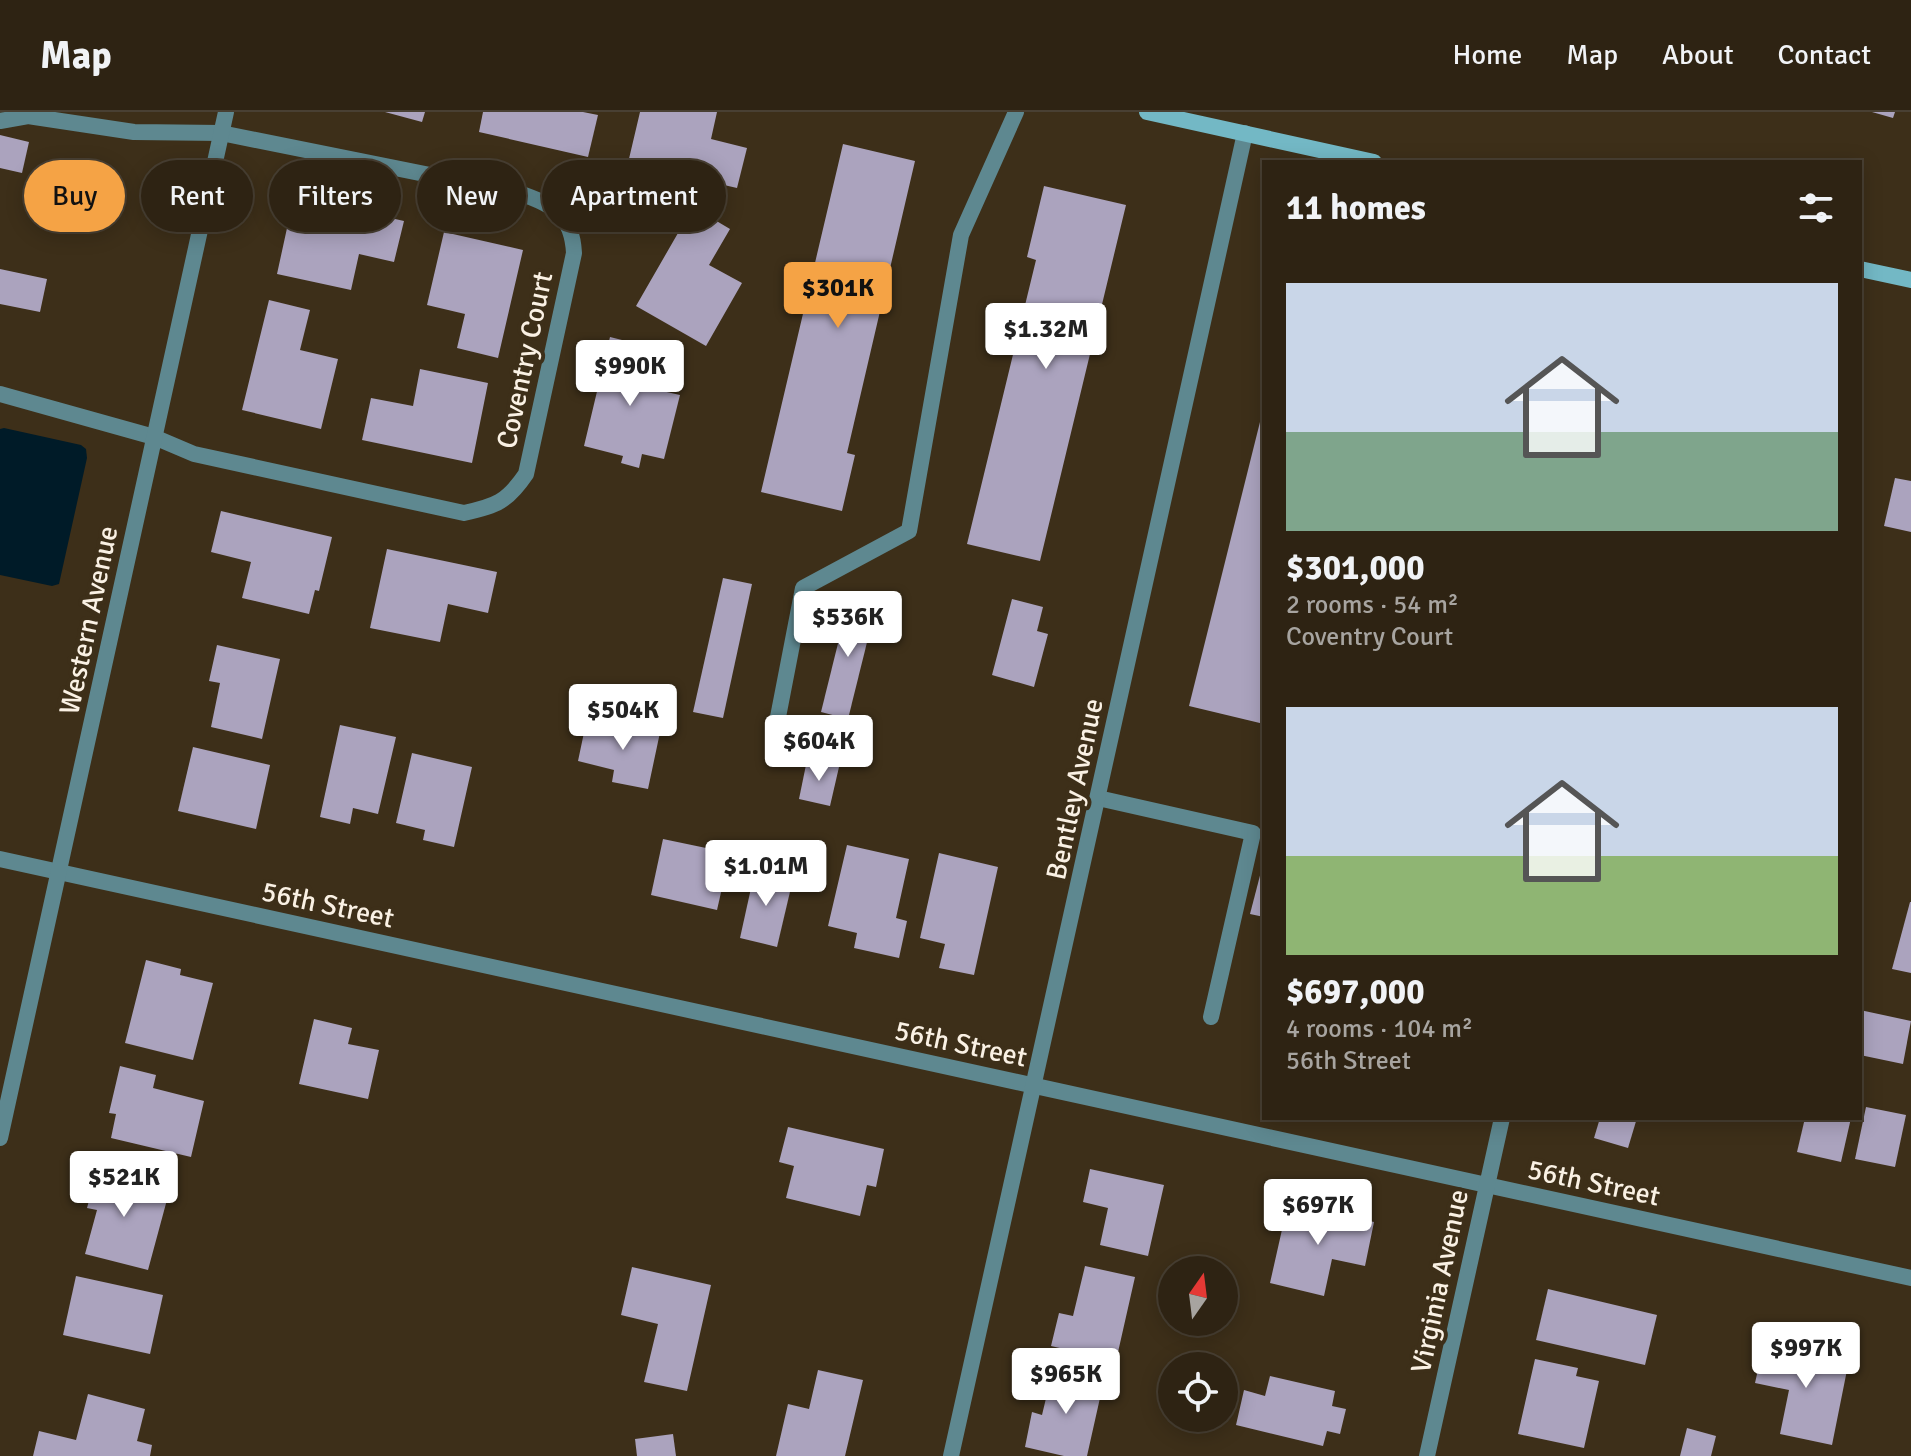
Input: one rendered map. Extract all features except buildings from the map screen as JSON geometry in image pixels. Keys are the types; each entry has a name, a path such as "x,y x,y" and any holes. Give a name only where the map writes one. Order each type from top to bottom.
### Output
{"main road":[{"path":"1147,112 1365,160"},
{"path":"1862,269 1911,280"}],"street":[{"path":"117,129 121,112"},
{"name":"Western Avenue","path":"0,1138 226,112"},
{"path":"778,717 803,588 909,531 961,235 1016,112"},
{"name":"Coventry Court","path":"0,121 28,116 117,129 221,133 519,193 545,202 563,216 573,234 574,253 526,474 513,493 495,507 464,513 194,454 154,437 0,394"},
{"name":"Bentley Avenue","path":"951,1456 1245,133"},
{"path":"1098,798 1253,833 1211,1017"},
{"name":"56th Street","path":"0,859 1911,1278"},
{"name":"Virginia Avenue","path":"1427,1456 1502,1120"}],"water":[{"path":"0,429 81,445 86,449 87,458 59,584 52,586 0,575"}]}
